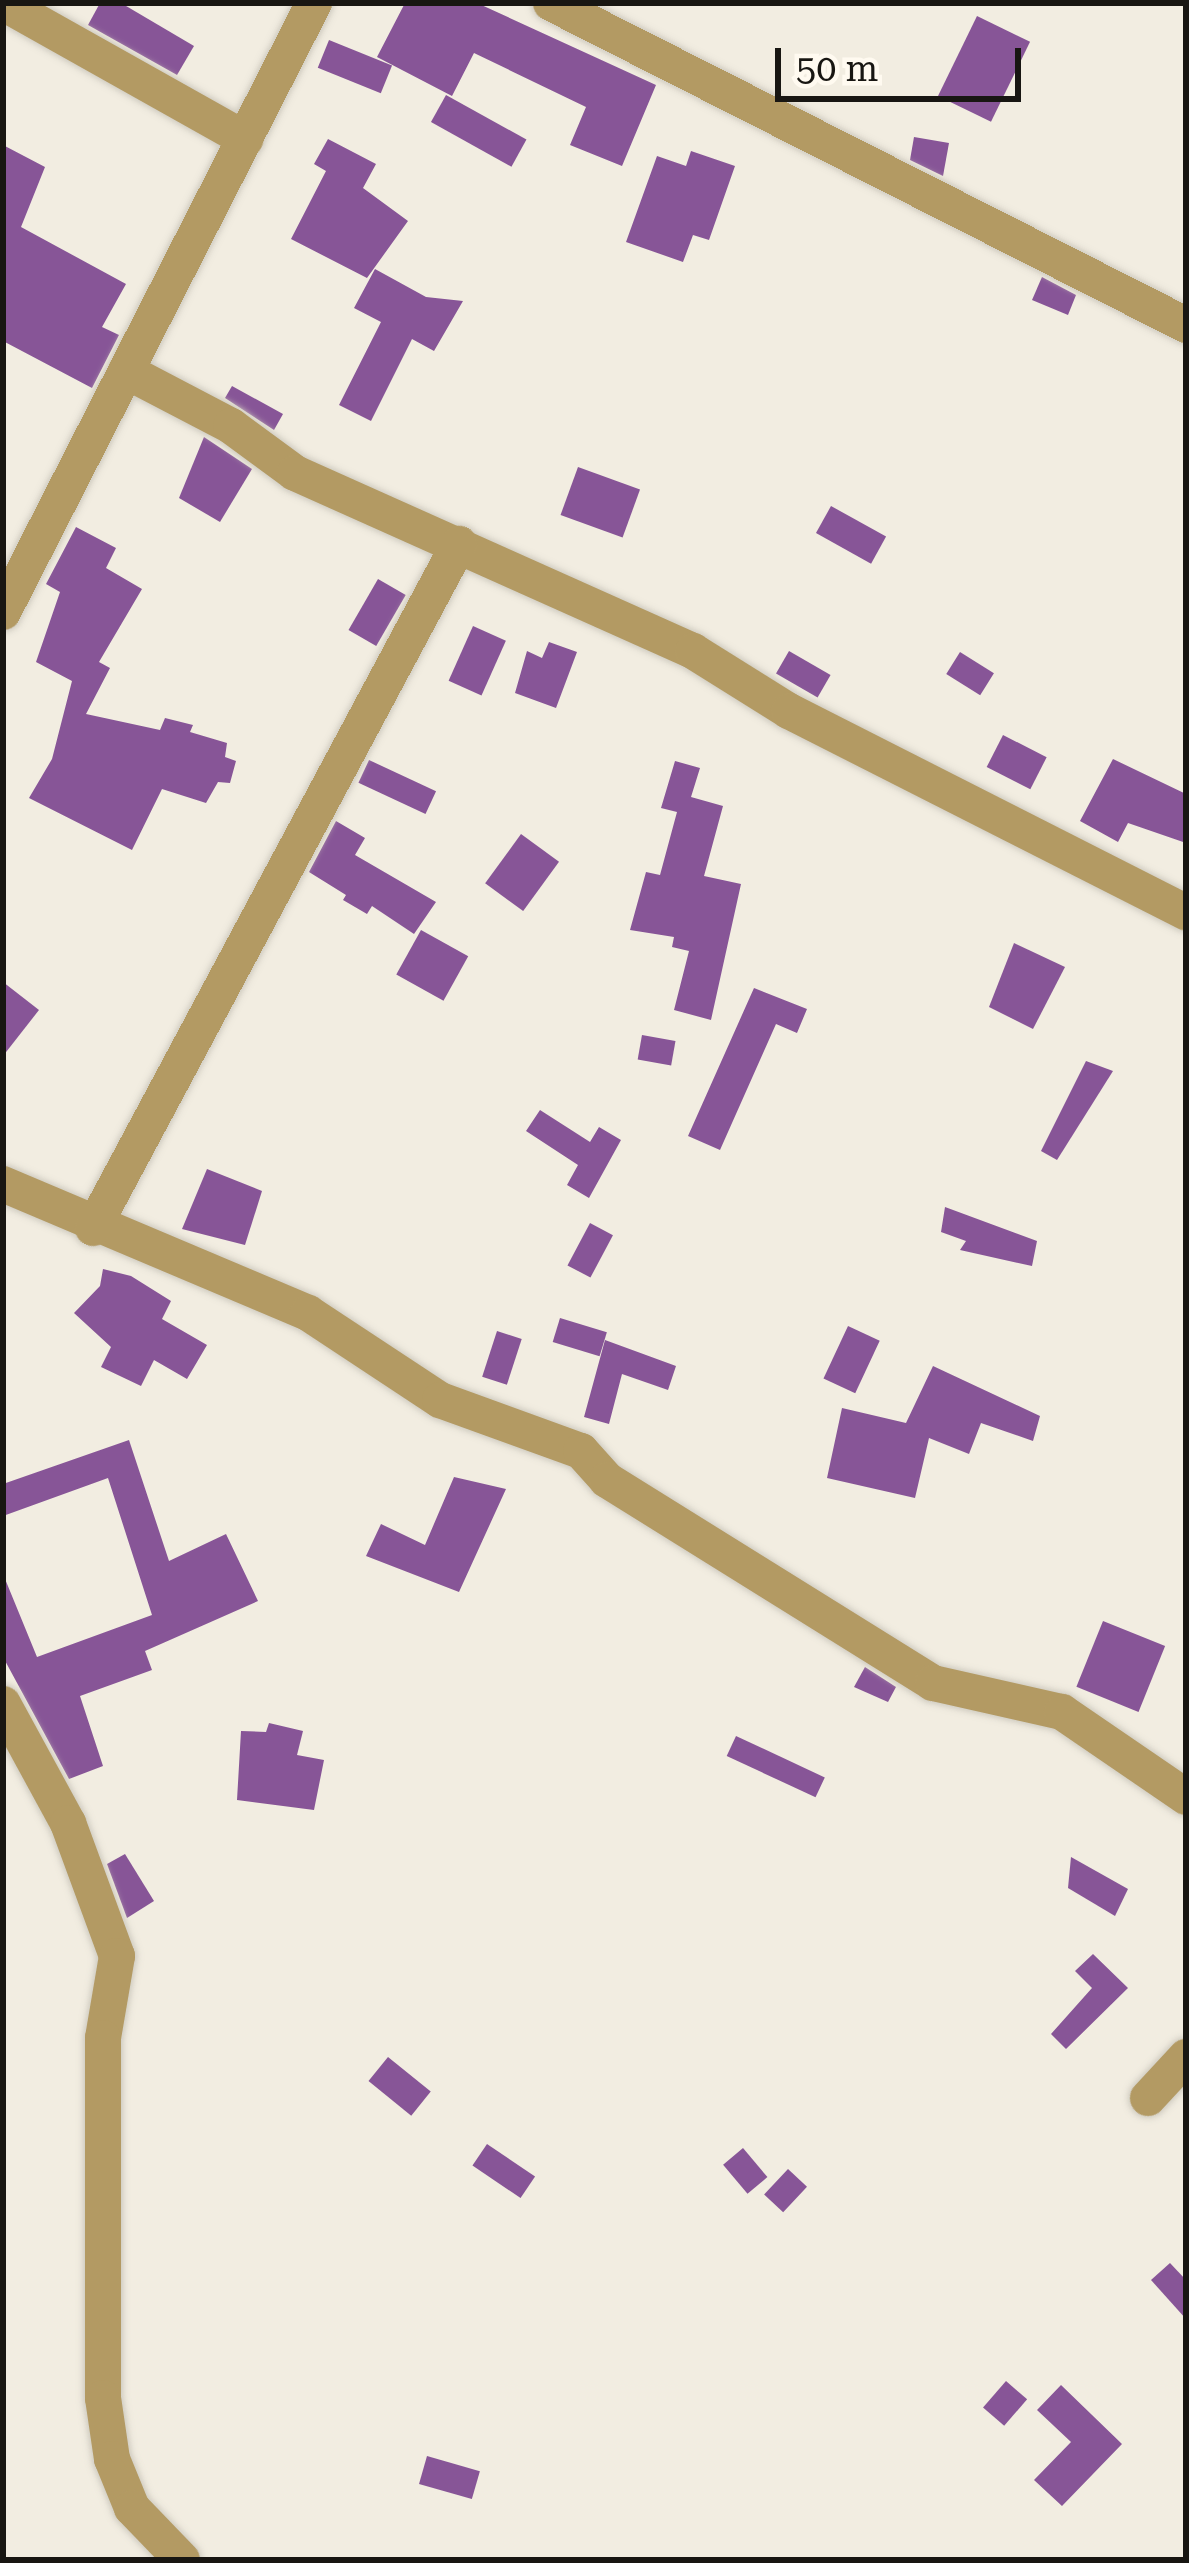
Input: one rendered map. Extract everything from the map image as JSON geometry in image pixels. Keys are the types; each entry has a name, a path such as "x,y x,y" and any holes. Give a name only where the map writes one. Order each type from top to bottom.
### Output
{"street":[{"path":"3,3 245,139"},
{"path":"3,612 314,3"},
{"path":"551,3 1186,325"},
{"path":"126,371 231,425 295,473 693,652 789,711 1186,912"},
{"path":"93,1228 459,544"},
{"path":"3,1184 93,1228 308,1313 440,1400 580,1451 607,1480 933,1683 1062,1712 1186,1797"},
{"path":"3,1704 68,1823 117,1956 103,2038 103,2398 112,2458 132,2508 182,2560"},
{"path":"1148,2098 1186,2057"}],"building":[{"path":"100,3 121,3 194,46 177,75 88,25"},
{"path":"405,3 477,3 656,85 622,166 570,145 586,107 474,53 452,96 377,57"},
{"path":"977,16 1030,42 991,122 938,96"},
{"path":"329,40 392,65 381,93 318,68"},
{"path":"446,95 526,140 511,167 431,122"},
{"path":"914,137 949,143 943,176 910,160"},
{"path":"328,139 376,164 363,188 408,221 367,278 291,239 326,171 314,164"},
{"path":"3,145 45,167 21,227 126,284 102,327 119,335 92,388 3,341"},
{"path":"691,151 735,166 709,240 693,235 683,262 626,242 657,156 686,166"},
{"path":"375,269 426,297 463,301 434,351 412,339 371,421 339,405 381,322 354,308"},
{"path":"1042,277 1076,295 1068,315 1032,300"},
{"path":"232,386 283,414 274,430 225,398"},
{"path":"204,437 252,469 220,522 179,498"},
{"path":"578,467 640,490 623,537 561,515"},
{"path":"831,506 886,537 871,564 816,533"},
{"path":"76,527 116,548 106,568 142,589 99,662 110,668 86,714 160,730 165,718 193,725 190,732 227,743 225,757 236,761 230,783 218,782 206,803 162,789 132,850 29,798 52,759 72,681 36,662 60,592 46,584"},
{"path":"378,579 406,595 376,646 348,630"},
{"path":"473,626 506,641 481,695 449,681"},
{"path":"549,642 577,652 556,708 515,693 527,651 542,658"},
{"path":"789,651 831,675 818,698 776,674"},
{"path":"960,652 994,673 980,695 946,674"},
{"path":"1003,735 1047,757 1030,789 987,767"},
{"path":"1113,759 1186,794 1186,843 1128,823 1118,842 1080,821"},
{"path":"369,760 436,791 426,814 358,783"},
{"path":"675,761 700,768 691,797 723,806 704,876 741,884 711,1020 674,1010 689,951 672,947 674,937 630,930 646,872 660,875 677,812 661,808"},
{"path":"336,821 365,838 355,855 436,902 414,934 372,906 367,914 343,900 346,895 309,872"},
{"path":"521,834 559,862 523,911 485,883"},
{"path":"421,930 468,956 444,1001 396,975"},
{"path":"1014,943 1065,967 1033,1029 989,1007"},
{"path":"3,982 39,1010 3,1056"},
{"path":"754,988 807,1009 797,1033 776,1024 720,1150 688,1136"},
{"path":"642,1035 675,1041 671,1066 638,1060"},
{"path":"1086,1061 1113,1071 1057,1160 1041,1151"},
{"path":"540,1110 590,1142 599,1127 621,1140 589,1198 567,1185 578,1165 526,1131"},
{"path":"207,1169 262,1191 245,1245 182,1229"},
{"path":"945,1207 1037,1241 1032,1266 960,1250 966,1241 941,1232"},
{"path":"590,1223 613,1235 590,1278 567,1265"},
{"path":"103,1269 131,1276 171,1301 162,1319 207,1345 187,1379 154,1360 141,1386 101,1367 111,1347 74,1313 100,1286"},
{"path":"560,1318 607,1332 600,1356 553,1342"},
{"path":"848,1326 880,1341 855,1393 823,1379"},
{"path":"497,1331 522,1339 507,1385 482,1377"},
{"path":"605,1340 676,1366 668,1390 622,1374 609,1424 584,1417"},
{"path":"933,1366 1040,1416 1033,1441 981,1423 969,1454 929,1438 915,1498 827,1478 842,1408 906,1423"},
{"path":"129,1440 169,1561 226,1534 258,1601 145,1651 152,1670 80,1696 103,1766 69,1779 3,1657 3,1574 37,1657 152,1615 108,1478 3,1516 3,1484"},
{"path":"454,1477 506,1489 459,1592 366,1556 381,1524 425,1545"},
{"path":"1103,1621 1165,1646 1139,1712 1076,1687"},
{"path":"865,1667 896,1687 888,1702 854,1687"},
{"path":"269,1723 303,1731 297,1755 324,1760 314,1810 237,1800 241,1731 266,1732"},
{"path":"736,1736 825,1777 816,1797 727,1756"},
{"path":"125,1854 154,1901 127,1918 107,1864"},
{"path":"1071,1857 1128,1889 1115,1916 1068,1888"},
{"path":"1093,1954 1128,1988 1066,2049 1051,2034 1092,1988 1075,1971"},
{"path":"388,2057 431,2092 411,2116 368,2081"},
{"path":"487,2144 535,2176 521,2198 472,2166"},
{"path":"743,2148 767,2177 748,2194 723,2165"},
{"path":"788,2169 807,2187 783,2212 764,2195"},
{"path":"1170,2263 1186,2280 1186,2319 1151,2280"},
{"path":"1006,2381 1027,2399 1004,2426 983,2407"},
{"path":"1061,2385 1122,2444 1062,2506 1034,2480 1071,2442 1037,2410"},
{"path":"427,2456 480,2471 472,2499 419,2484"}]}
